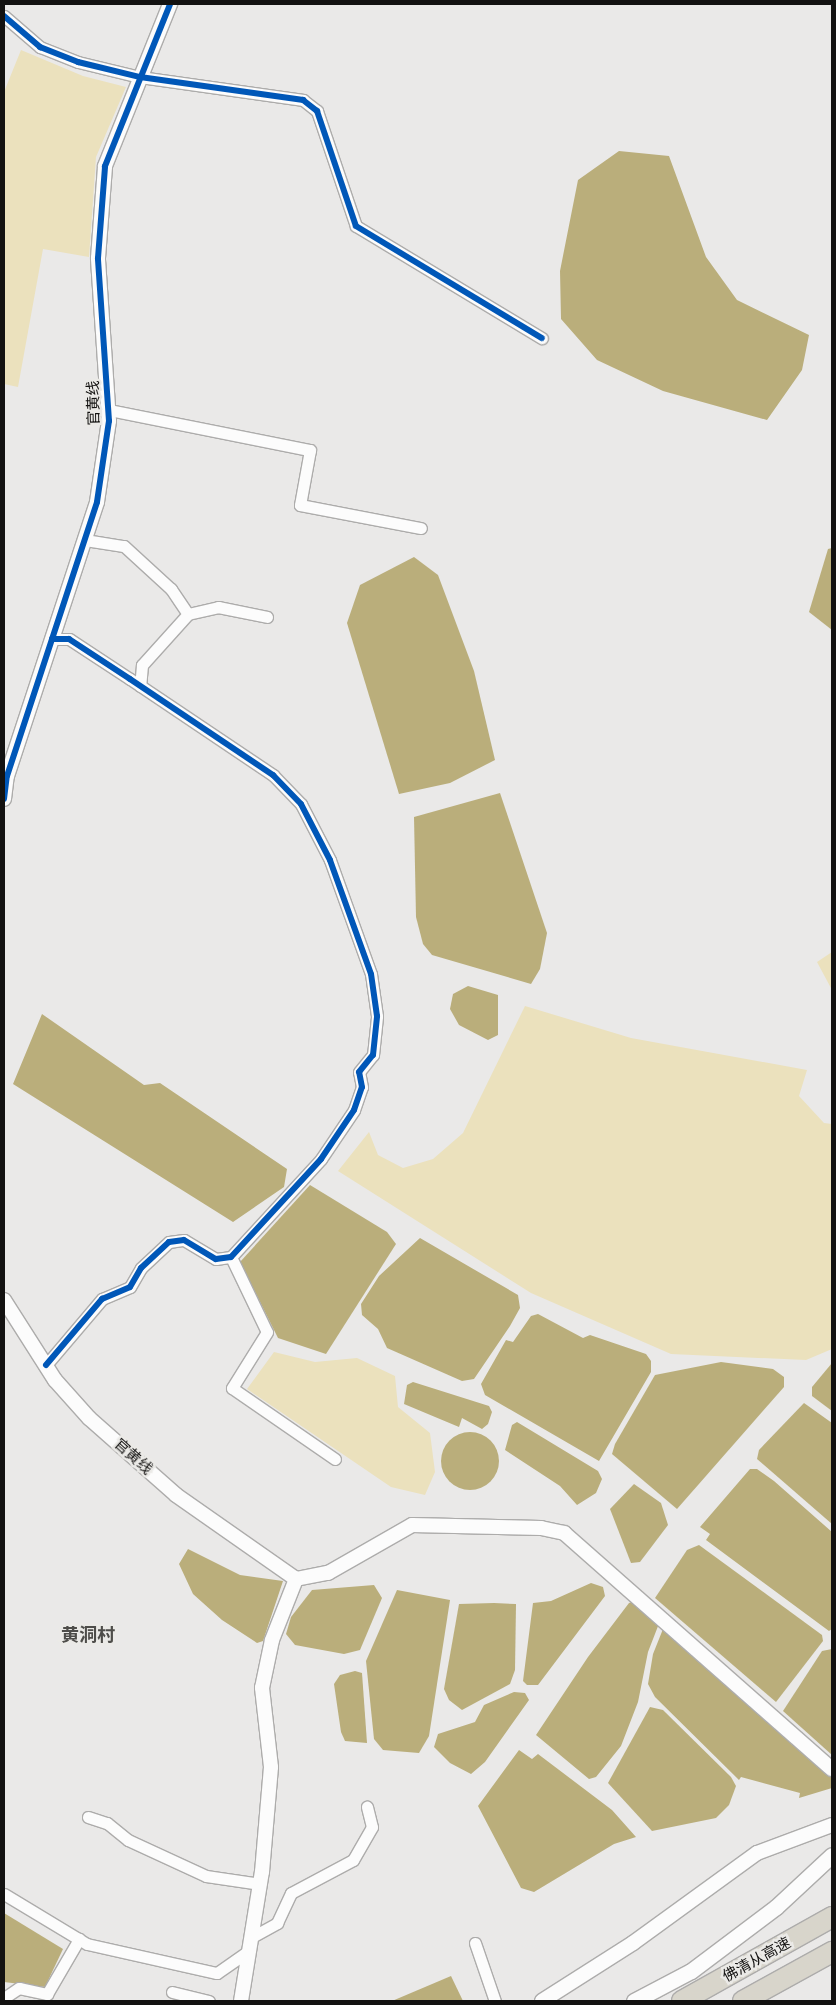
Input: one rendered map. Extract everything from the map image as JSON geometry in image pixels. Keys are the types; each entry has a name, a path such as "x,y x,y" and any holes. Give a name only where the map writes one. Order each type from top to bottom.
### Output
{"highway":[{"name":"佛清从高速","path":"682,2001 832,1917"},
{"name":"佛清从高速","path":"743,2001 832,1952"}],"main road":[{"path":"634,2001 691,1971 776,1907 832,1855"}],"street":[{"name":"官黄线","path":"4,799 52,639 97,502 109,410 98,258 105,166 170,4"},
{"path":"4,16 40,47 78,62 140,77 303,100 317,111 356,226 542,338"},
{"path":"109,410 310,450 300,505 421,528"},
{"path":"85,540 124,546 171,589 188,614"},
{"path":"140,686 142,665 188,614 218,607 267,617"},
{"path":"46,1365 102,1299 130,1286 141,1268 169,1242 184,1240 216,1259 230,1257 321,1159 354,1110 362,1087 359,1072 373,1056 377,1016 371,974 330,860 301,804 273,775 140,686 69,639 52,639"},
{"path":"230,1257 267,1332 232,1388 336,1459"},
{"name":"官黄线","path":"4,1300 46,1365 88,1418 176,1495 296,1579"},
{"path":"241,2001 260,1884 271,1767 262,1688 272,1640 296,1579 328,1572 412,1525 542,1528 564,1533 832,1769"},
{"path":"4,1894 79,1939 217,1973 250,1943 277,1923 291,1893 353,1860 372,1827 367,1807"},
{"path":"88,1818 108,1823 128,1840 206,1876 260,1884"},
{"path":"542,2001 633,1944 757,1853 832,1825"},
{"path":"4,1998 19,1988 47,1994 79,1939"},
{"path":"475,1943 495,2001"},
{"path":"172,1992 209,2001"}],"shaded area":[{"path":"21,50 83,76 126,87 96,157 89,257 43,249 18,387 4,384 4,92"},
{"path":"619,151 669,156 706,257 737,300 809,335 802,370 767,420 663,391 597,360 561,319 560,271 578,180"},
{"path":"832,548 832,630 809,612 828,549"},
{"path":"414,557 438,575 474,671 495,760 450,783 399,794 347,623 360,585"},
{"path":"500,793 547,933 540,969 531,984 432,955 423,944 416,917 414,817"},
{"path":"832,952 832,990 817,962"},
{"path":"468,986 498,995 498,1035 488,1040 459,1025 450,1009 453,994"},
{"path":"525,1006 631,1038 807,1070 799,1096 824,1123 832,1124 832,1349 806,1360 671,1354 531,1293 338,1171 369,1132 378,1155 403,1168 433,1159 463,1133"},
{"path":"42,1014 144,1085 160,1083 287,1169 284,1187 233,1222 13,1084"},
{"path":"310,1185 387,1232 396,1244 326,1354 278,1338 240,1262"},
{"path":"420,1238 518,1295 520,1308 474,1379 462,1381 387,1348 378,1329 362,1315 361,1304 379,1276"},
{"path":"538,1314 583,1338 590,1335 646,1354 651,1361 651,1372 599,1461 485,1395 481,1384 506,1340 513,1342 531,1316"},
{"path":"274,1352 315,1362 357,1358 395,1376 398,1407 430,1433 435,1472 425,1495 391,1487 247,1389"},
{"path":"721,1362 773,1369 784,1377 784,1387 677,1509 612,1454 615,1444 655,1375"},
{"path":"832,1363 832,1411 812,1396 812,1387"},
{"path":"413,1382 489,1406 492,1412 488,1424 482,1429 462,1418 459,1427 404,1404 407,1385"},
{"path":"804,1403 832,1423 832,1524 757,1459 759,1450"},
{"path":"517,1422 598,1471 602,1479 596,1493 577,1505 560,1486 505,1450 512,1425"},
{"path":"470,1432 486,1437 494,1445 499,1461 494,1477 486,1485 470,1490 454,1485 446,1477 441,1461 446,1445 454,1437"},
{"path":"750,1469 757,1469 774,1481 832,1532 832,1629 829,1631 706,1540 710,1534 700,1527"},
{"path":"634,1484 661,1503 668,1525 640,1562 631,1563 610,1509"},
{"path":"699,1545 822,1635 823,1641 776,1702 655,1598 687,1550"},
{"path":"188,1549 240,1575 283,1581 263,1641 257,1643 222,1620 193,1594 179,1564"},
{"path":"591,1583 603,1587 605,1596 538,1685 527,1685 523,1681 533,1603 551,1601"},
{"path":"374,1585 382,1598 360,1650 344,1654 295,1645 286,1634 291,1617 312,1590"},
{"path":"397,1590 450,1600 429,1736 419,1753 383,1750 374,1739 366,1661"},
{"path":"638,1600 660,1621 648,1652 638,1702 621,1746 596,1777 589,1779 536,1735 588,1657 629,1603"},
{"path":"459,1604 516,1604 515,1670 510,1684 462,1710 449,1700 444,1689"},
{"path":"663,1629 832,1772 832,1788 799,1798 800,1793 741,1777 739,1780 655,1697 648,1684 653,1654"},
{"path":"832,1649 832,1755 783,1711 822,1651"},
{"path":"355,1671 362,1673 367,1743 345,1741 341,1732 334,1684 340,1675"},
{"path":"514,1692 525,1693 529,1700 485,1762 471,1774 450,1763 434,1747 438,1734 475,1722 484,1705"},
{"path":"650,1707 663,1710 731,1777 736,1786 729,1805 716,1818 652,1831 608,1783"},
{"path":"519,1750 532,1759 538,1754 612,1810 636,1837 614,1844 534,1892 521,1888 478,1806"},
{"path":"4,1913 63,1949 45,1987 4,1982"},
{"path":"451,1976 463,2001 392,2001"}],"cycle path":[{"path":"4,799 7,776 97,502 109,421 98,258 105,166 170,4"},
{"path":"4,16 40,47 78,62 140,77 303,100 317,111 356,226 542,338"},
{"path":"46,1365 102,1299 130,1287 141,1268 169,1242 184,1240 216,1259 231,1257 321,1159 354,1110 362,1087 359,1072 373,1055 377,1016 371,974 330,860 301,804 273,775 130,679 69,639 52,639"}],"district":[{"name":"黄洞村","path":"88,1635"}]}
